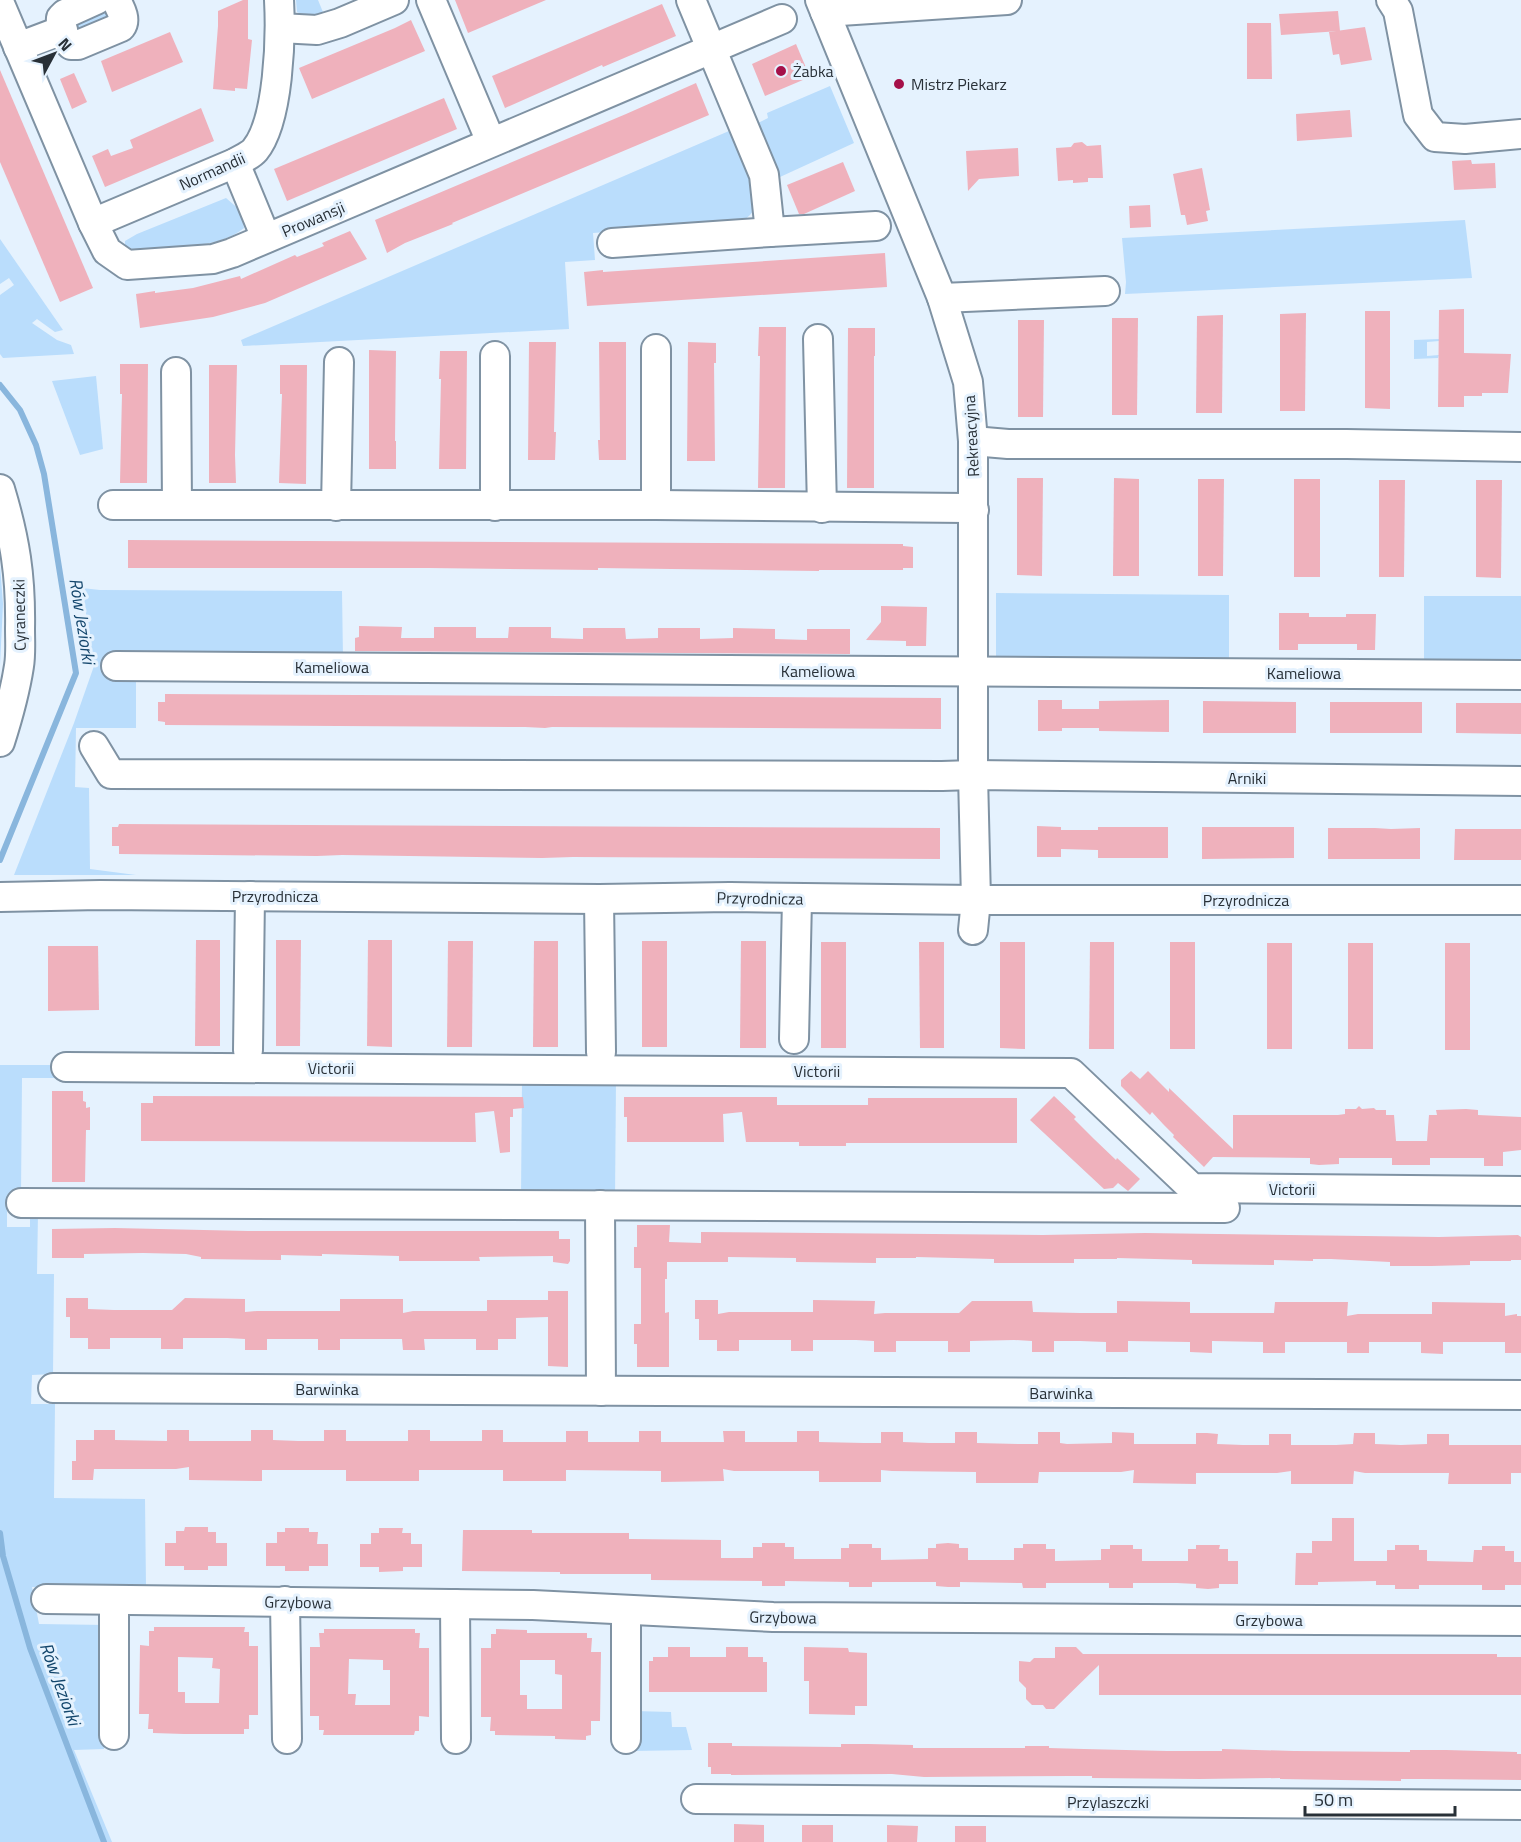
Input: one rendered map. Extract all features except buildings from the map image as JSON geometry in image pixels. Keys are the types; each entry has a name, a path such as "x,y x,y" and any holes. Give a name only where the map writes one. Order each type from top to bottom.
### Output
{"street":[{"path":"96,0 61,18 68,43 75,46 121,27 124,21 116,0"},
{"name":"Normandii","path":"93,223 235,163 254,152 268,125 274,96 280,28 279,0"},
{"path":"280,28 317,30 340,23 394,0"},
{"path":"431,0 491,142"},
{"path":"691,0 764,175 770,232"},
{"path":"823,6 1007,0"},
{"path":"1391,0 1398,11 1418,116 1435,137 1465,139 1521,134"},
{"name":"Prowansji","path":"0,4 93,223 107,251 127,266 213,259 782,19"},
{"name":"Rekreacyjna","path":"823,6 942,298 968,382 973,441 974,510 973,775 976,900 973,930"},
{"path":"18,48 63,30"},
{"path":"235,163 266,238"},
{"path":"612,243 876,226"},
{"path":"942,298 1105,291"},
{"path":"818,339 822,508"},
{"path":"656,350 656,505"},
{"path":"495,356 495,506"},
{"path":"336,506 339,362"},
{"path":"176,372 177,504"},
{"path":"973,441 1008,444 1347,444 1521,447"},
{"name":"Cyraneczki","path":"0,489 18,560 21,596 20,664 11,709 0,742"},
{"path":"113,505 656,505 966,508 974,510"},
{"name":"Kameliowa","path":"116,666 1521,675"},
{"name":"Arniki","path":"94,746 111,774 973,775 1521,781"},
{"name":"Przyrodnicza","path":"3,897 100,895 598,899 730,897 976,900 1521,900"},
{"path":"248,1050 250,896"},
{"path":"598,899 601,1052"},
{"path":"794,1039 797,899"},
{"name":"Victorii","path":"66,1066 1071,1073 1192,1188 1521,1191"},
{"name":"Victorii","path":"21,1203 1521,1209"},
{"path":"600,1205 601,1391"},
{"name":"Barwinka","path":"52,1388 1521,1395"},
{"name":"Grzybowa","path":"46,1599 533,1605 773,1617 1521,1621"},
{"path":"114,1600 114,1735"},
{"path":"285,1601 286,1739"},
{"path":"455,1604 456,1739"},
{"path":"626,1611 626,1739"},
{"name":"Przylaszczki","path":"696,1799 1521,1805"}],"shaded area":[{"path":"296,0 318,0 325,17 306,16 297,12"},
{"path":"106,5 112,20 75,31 73,22"},
{"path":"830,86 854,143 780,177 758,123 768,118 767,113"},
{"path":"729,131 743,159 755,193 755,203 751,214 743,222 593,233 595,260 565,262 569,329 243,346 241,340"},
{"path":"226,198 241,211 244,228 233,235 205,244 172,248 128,250 125,246 125,241 137,234"},
{"path":"1465,220 1472,278 1125,294 1122,238"},
{"path":"0,239 63,330 55,332 37,319 32,323 57,340 71,345 74,354 3,358 0,354 0,295 14,285 9,278 0,284"},
{"path":"1439,339 1439,341 1427,342 1427,356 1439,355 1438,358 1414,359 1414,340"},
{"path":"96,376 103,449 80,455 52,381"},
{"path":"0,565 3,604 0,665"},
{"path":"82,588 342,591 343,659 136,677 136,728 76,728 75,787 89,788 90,869 136,875 14,875 94,666"},
{"path":"996,593 1229,595 1229,664 996,661"},
{"path":"1424,596 1521,596 1521,666 1424,665"},
{"path":"0,1065 59,1065 60,1078 22,1078 21,1194 7,1195 7,1227 30,1227 30,1212 38,1213 37,1274 54,1274 53,1374 32,1375 31,1404 55,1404 54,1498 145,1499 146,1587 32,1587 39,1624 106,1625 104,1749 74,1750 112,1842 0,1842"},
{"path":"522,1081 616,1081 615,1198 521,1196"},
{"path":"634,1711 671,1712 672,1727 686,1727 692,1750 633,1751"}],"waterway":[{"name":"Rów Jeziorki","path":"0,385 20,410 36,445 44,474 76,673 0,860"},
{"name":"Rów Jeziorki","path":"0,1533 3,1556 30,1648 104,1842"}],"place":[{"name":"Żabka","path":"781,71"},
{"name":"Mistrz Piekarz","path":"899,84"}]}
